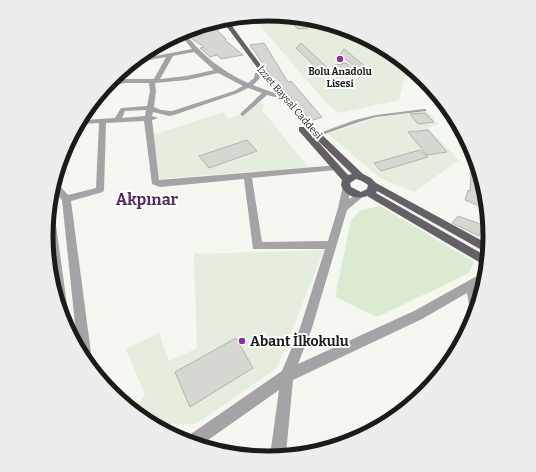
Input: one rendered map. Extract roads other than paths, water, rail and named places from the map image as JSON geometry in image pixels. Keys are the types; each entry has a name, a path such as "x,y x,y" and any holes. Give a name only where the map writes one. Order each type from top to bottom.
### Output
{"main road":[{"name":"İzzet Baysal Caddesi","path":"228,25 268,88"},
{"name":"İzzet Baysal Caddesi","path":"239,51 268,88 277,95 360,177 368,180 368,191"},
{"name":"İzzet Baysal Caddesi","path":"277,95 336,167 346,184"},
{"path":"360,177 352,177 346,184 352,193 368,191 483,246"},
{"path":"368,191 482,260"}],"street":[{"path":"185,37 195,50 217,71 246,86 268,88"},
{"path":"143,61 195,50"},
{"path":"170,56 154,81 148,120 155,182 160,184 336,167"},
{"path":"117,83 127,81 182,80 217,71"},
{"path":"86,122 103,120 148,120 174,113 236,92 253,83 257,78 257,74"},
{"path":"243,114 268,88"},
{"path":"117,120 123,109 150,108 160,112 174,113"},
{"path":"318,135 376,116 424,110"},
{"path":"66,199 100,190 103,120"},
{"path":"248,176 257,246 331,245"},
{"path":"279,451 287,376 306,328 343,208 346,184"},
{"path":"58,189 66,199 84,347"},
{"path":"343,208 368,191"},
{"path":"53,243 57,279"},
{"path":"195,438 287,376 418,315 476,282"},
{"path":"476,282 476,293"}],"place":[{"name":"Bolu Anadolu Lisesi","path":"340,59"},
{"name":"Abant İlkokulu","path":"242,341"}],"district":[{"name":"Akpınar","path":"147,199"}]}
